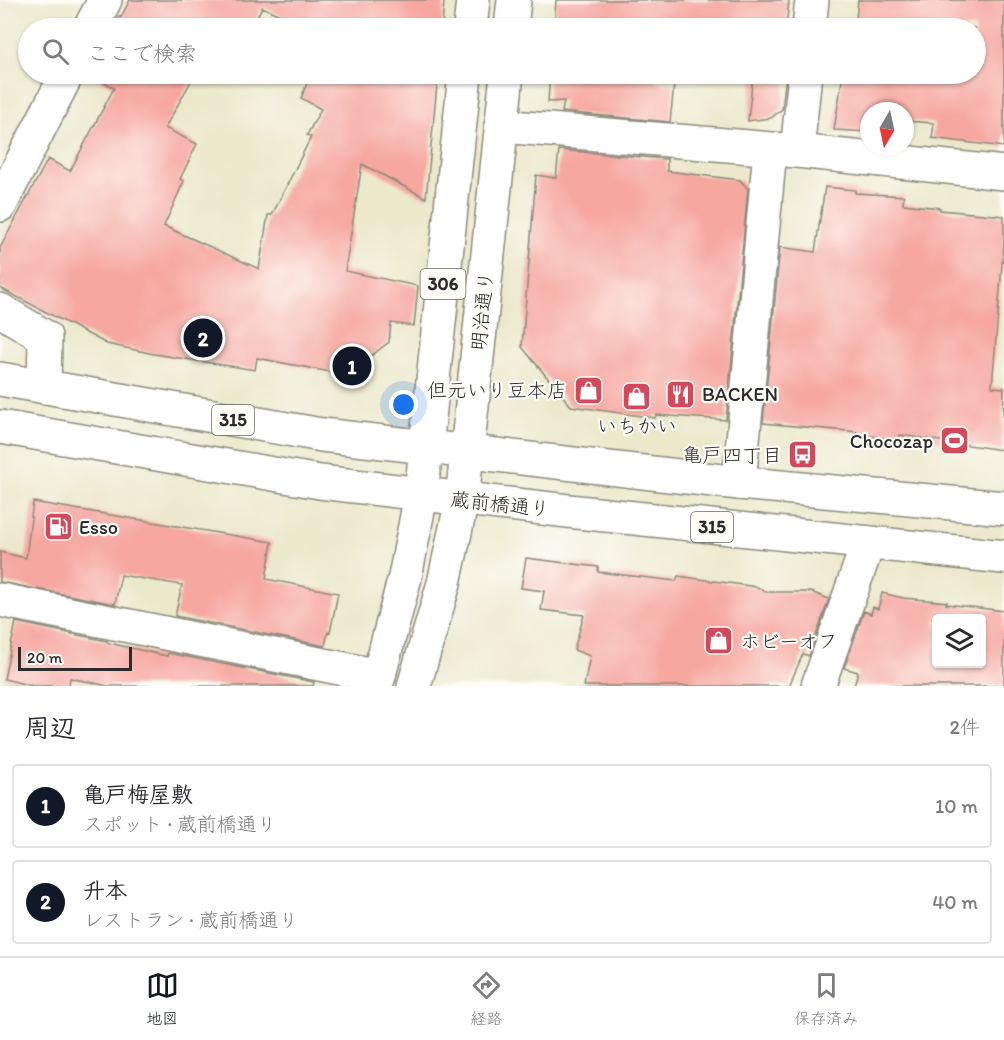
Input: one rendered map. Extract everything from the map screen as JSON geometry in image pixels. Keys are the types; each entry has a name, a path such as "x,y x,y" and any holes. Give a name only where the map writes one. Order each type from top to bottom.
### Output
{"main road":[{"path":"95,18 105,0"},
{"path":"471,18 473,0"},
{"path":"512,18 514,0"},
{"path":"810,18 812,0"},
{"path":"0,205 62,84"},
{"name":"306","path":"378,681 405,577 421,495 464,84"},
{"name":"明治通り","path":"414,686 444,584 462,500 506,84"},
{"path":"738,483 784,150 802,84"},
{"path":"501,126 784,150 1004,173"},
{"path":"0,310 45,337 44,387"},
{"name":"315","path":"0,379 322,435 738,483 1004,508"},
{"name":"蔵前橋通り","path":"0,427 320,482 462,500 1004,557"},
{"path":"818,686 868,543"},
{"path":"0,600 378,681"}],"building":[{"path":"130,0 444,0 443,18 287,18 262,7 257,18 118,18 121,17"},
{"path":"556,0 789,0 787,18 555,18"},
{"path":"858,0 1004,0 1004,147 932,138 934,123 914,122 914,102 860,102 860,131 834,130 841,84 986,84 986,18 856,18"},
{"path":"107,84 189,84 165,128 197,144 180,179 184,181 164,226 259,269 268,215 272,215 311,137 307,135 321,109 301,98 307,84 437,84 426,198 362,164 345,271 418,286 414,326 391,323 389,342 346,375 257,358 255,370 107,344 0,288 0,248 48,159 70,171 114,88"},
{"path":"549,84 674,85 670,122 562,112 564,101 548,102"},
{"path":"752,84 785,84 782,109 771,118 748,121"},
{"path":"559,150 667,159 667,171 740,180 748,189 726,420 656,415 655,418 571,406 522,347 536,175 556,178"},
{"path":"825,187 855,190 855,193 904,196 903,204 940,208 940,210 1004,216 992,387 1004,388 1002,450 900,435 899,440 856,434 857,432 763,423 780,247 815,252"},
{"path":"33,502 272,542 266,579 338,593 325,646 175,616 182,585 121,575 115,604 0,582 0,552 26,558"},
{"path":"526,558 598,567 598,572 676,581 678,576 757,587 767,592 811,592 829,599 809,656 803,654 789,686 584,686 590,656 574,650 584,615 541,610 544,591 521,588"},
{"path":"882,593 903,598 1004,611 1004,686 854,686 858,672 844,668 864,611 871,614 873,607 878,609"},
{"path":"16,622 167,656 168,653 314,682 313,686 108,686 70,678 69,686 33,686 4,679"}],"place":[{"name":"升本","path":"203,338"},
{"name":"亀戸梅屋敷","path":"352,366"},
{"name":"但元いり豆本店","path":"588,390"},
{"name":"BACKEN","path":"681,394"},
{"name":"いちかい","path":"637,396"},
{"name":"Chocozap","path":"954,441"},
{"name":"亀戸四丁目","path":"803,455"},
{"name":"Esso","path":"58,527"},
{"name":"ホビーオフ","path":"719,641"}]}
